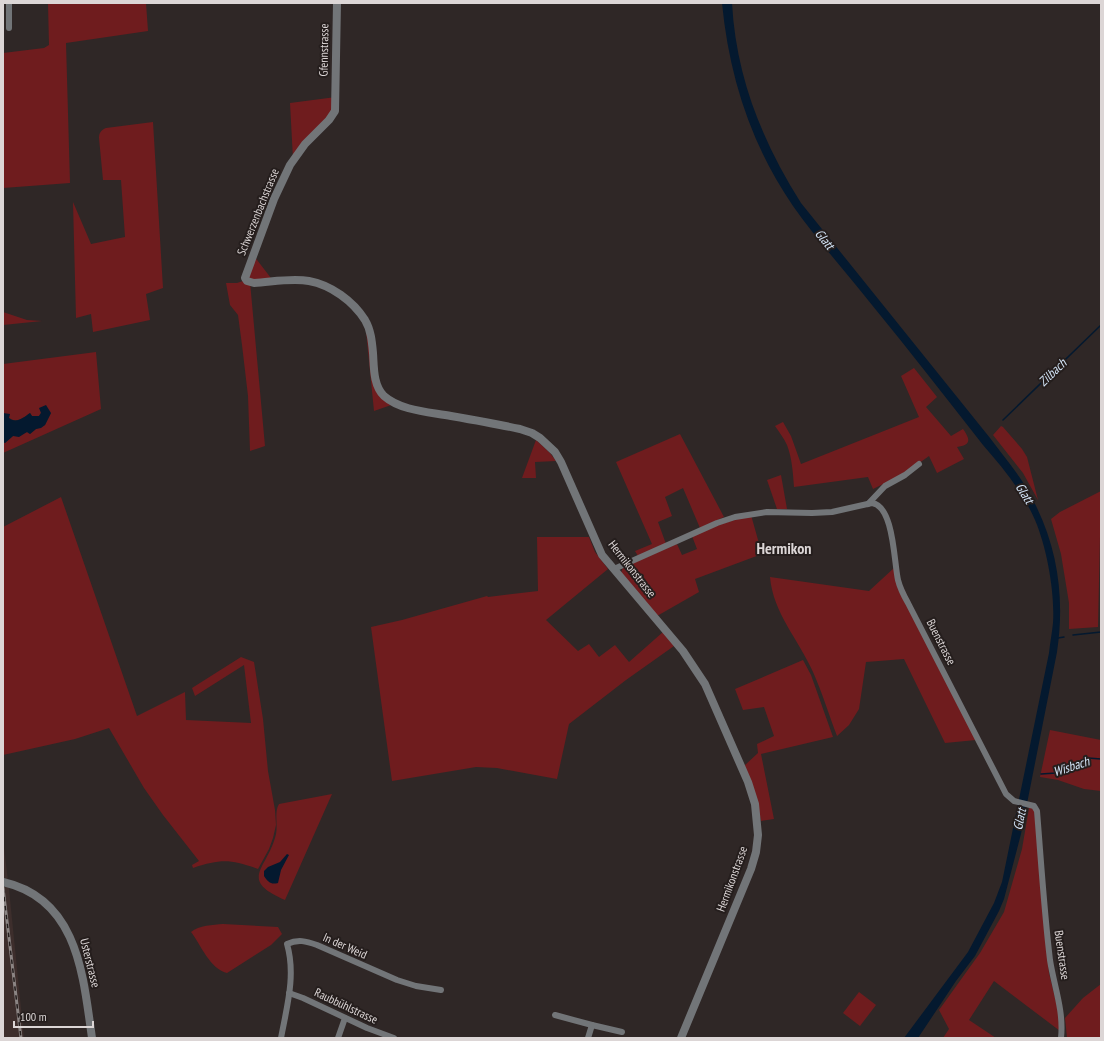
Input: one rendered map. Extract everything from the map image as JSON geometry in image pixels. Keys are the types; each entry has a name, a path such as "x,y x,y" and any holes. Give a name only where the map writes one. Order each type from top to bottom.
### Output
{"street":[{"path":"9,3 9,28"},
{"name":"Gfennstrasse","path":"336,96 338,3"},
{"name":"Schwerzenbachstrasse","path":"246,280 246,273 257,248 274,199 286,172 299,151 332,117 336,96"},
{"name":"Hermikonstrasse","path":"246,280 254,283 308,281 324,286 350,302 365,321 369,330 372,341 376,381 381,392 390,400 412,408 520,429 532,433 548,444 561,462 600,551 683,651 706,684 748,782 757,815 757,844 751,869 681,1038"},
{"path":"614,569 717,523 735,517 767,512 832,512 868,504 878,491 905,475 919,464"},
{"name":"Buenstrasse","path":"868,504 876,504 883,511 892,538 898,580 904,596 1006,794 1016,802 1034,806 1037,811 1047,937 1052,972 1062,1020 1061,1038"},
{"name":"Usterstrasse","path":"3,882 20,887 38,897 57,914 67,930 73,941 80,967 92,1038"},
{"name":"In der Weid","path":"289,993 292,970 291,956 287,944 293,941 304,941 317,945 397,980 416,986 441,990"},
{"path":"281,1038 289,993"},
{"name":"Raubbühlstrasse","path":"289,993 394,1038"},
{"path":"555,1015 622,1032"},
{"path":"338,1038 345,1018"},
{"path":"588,1038 592,1025"}],"shaded area":[{"path":"48,3 146,3 148,31 66,43 70,183 3,188 3,53 44,48 49,45"},
{"path":"336,97 335,111 293,159 290,103"},
{"path":"153,122 163,288 146,294 150,320 93,332 91,314 76,318 73,202 91,244 125,237 121,180 103,180 99,135 106,128"},
{"path":"254,256 274,282 250,282 265,446 250,451 248,396 238,315 230,305 226,283 237,283 246,280"},
{"path":"3,312 27,320 42,321 3,325"},
{"path":"365,321 378,387 397,403 374,411"},
{"path":"96,352 101,409 3,453 3,442 5,443 13,436 27,432 30,434 36,429 45,425 51,413 41,413 39,416 32,416 30,413 21,419 14,420 3,413 3,364"},
{"path":"914,368 937,397 926,407 951,436 963,429 967,436 967,443 957,447 964,459 937,473 929,456 904,474 873,489 868,477 794,487 789,450 775,426 783,422 791,436 801,464 919,417 901,376"},
{"path":"1001,426 1022,449 1027,457 1038,500 1023,473 993,435"},
{"path":"680,434 724,517 700,528 683,488 665,497 672,516 658,522 666,544 638,556 635,551 652,544 616,462"},
{"path":"536,440 556,461 535,462 536,478 522,478"},
{"path":"781,475 787,509 777,509 767,480"},
{"path":"1101,491 1098,627 1069,629 1069,603 1061,554 1051,519 1060,512"},
{"path":"61,497 137,716 185,692 186,720 251,723 244,665 195,696 192,688 241,657 254,662 263,719 268,771 275,810 276,825 269,849 258,869 240,863 226,861 193,868 192,865 199,861 144,788 109,728 75,739 3,755 3,527"},
{"path":"751,515 762,554 695,579 699,592 657,616 621,573 623,567 677,544 682,555 697,549 692,536 718,525"},
{"path":"537,537 589,537 595,552 608,569 546,620 578,651 589,644 599,657 615,645 629,662 663,632 674,646 626,680 569,724 557,779 497,768 476,767 392,781 371,627 402,620 487,596 538,591"},
{"path":"894,568 976,740 945,743 904,659 866,662 859,709 849,725 837,736 813,672 776,603 770,577 869,591"},
{"path":"803,660 811,675 833,737 761,754 774,819 761,821 756,798 744,766 758,753 757,744 774,736 764,707 743,710 735,689"},
{"path":"1050,730 1101,740 1101,791 1084,789 1058,780 1040,777"},
{"path":"332,794 285,900 271,893 262,886 259,879 260,872 276,834 277,811 279,804"},
{"path":"1029,808 1034,808 1049,973 1060,1018 1060,1031 994,981 969,1020 996,1038 943,1038 949,1029 939,1010 980,953 1004,912 1022,849"},
{"path":"3,839 9,889 24,1038 3,1038"},
{"path":"223,924 278,927 282,934 271,945 227,973 221,971 211,962 191,932 202,927"},
{"path":"1101,984 1101,1038 1067,1038 1065,1018 1083,998"},
{"path":"859,992 876,1005 860,1026 843,1013"}],"water":[{"name":"Glatt","path":"722,3 732,3 739,57 753,108 774,156 787,180 801,203 1018,474 1041,516 1048,535 1057,573 1060,612 1057,652 1021,834 1004,899 975,956 956,981 918,1038 904,1038 968,952 994,903 1002,882 1049,653 1053,623 1053,598 1049,571 1043,544 1035,520 1025,500 1012,481 812,231 778,183 765,159 744,109 730,57"},
{"path":"46,405 51,413 45,425 36,429 30,434 27,432 19,437 13,436 5,443 3,442 3,413 10,414 9,418 12,420 17,420 30,413 32,416 39,416 41,413 39,408"},
{"path":"287,854 289,855 281,870 278,883 273,884 264,876 264,871 268,867 280,862"}],"waterway":[{"name":"Zilbach","path":"1003,420 1101,325"},
{"path":"3,390 3,400"},
{"path":"1073,635 1101,632"},
{"path":"1058,638 1064,637"},
{"name":"Wisbach","path":"1041,774 1056,773 1088,758 1101,759"}],"railway":[{"path":"3,888 21,1038"}],"district":[{"name":"Hermikon","path":"784,548"}]}
